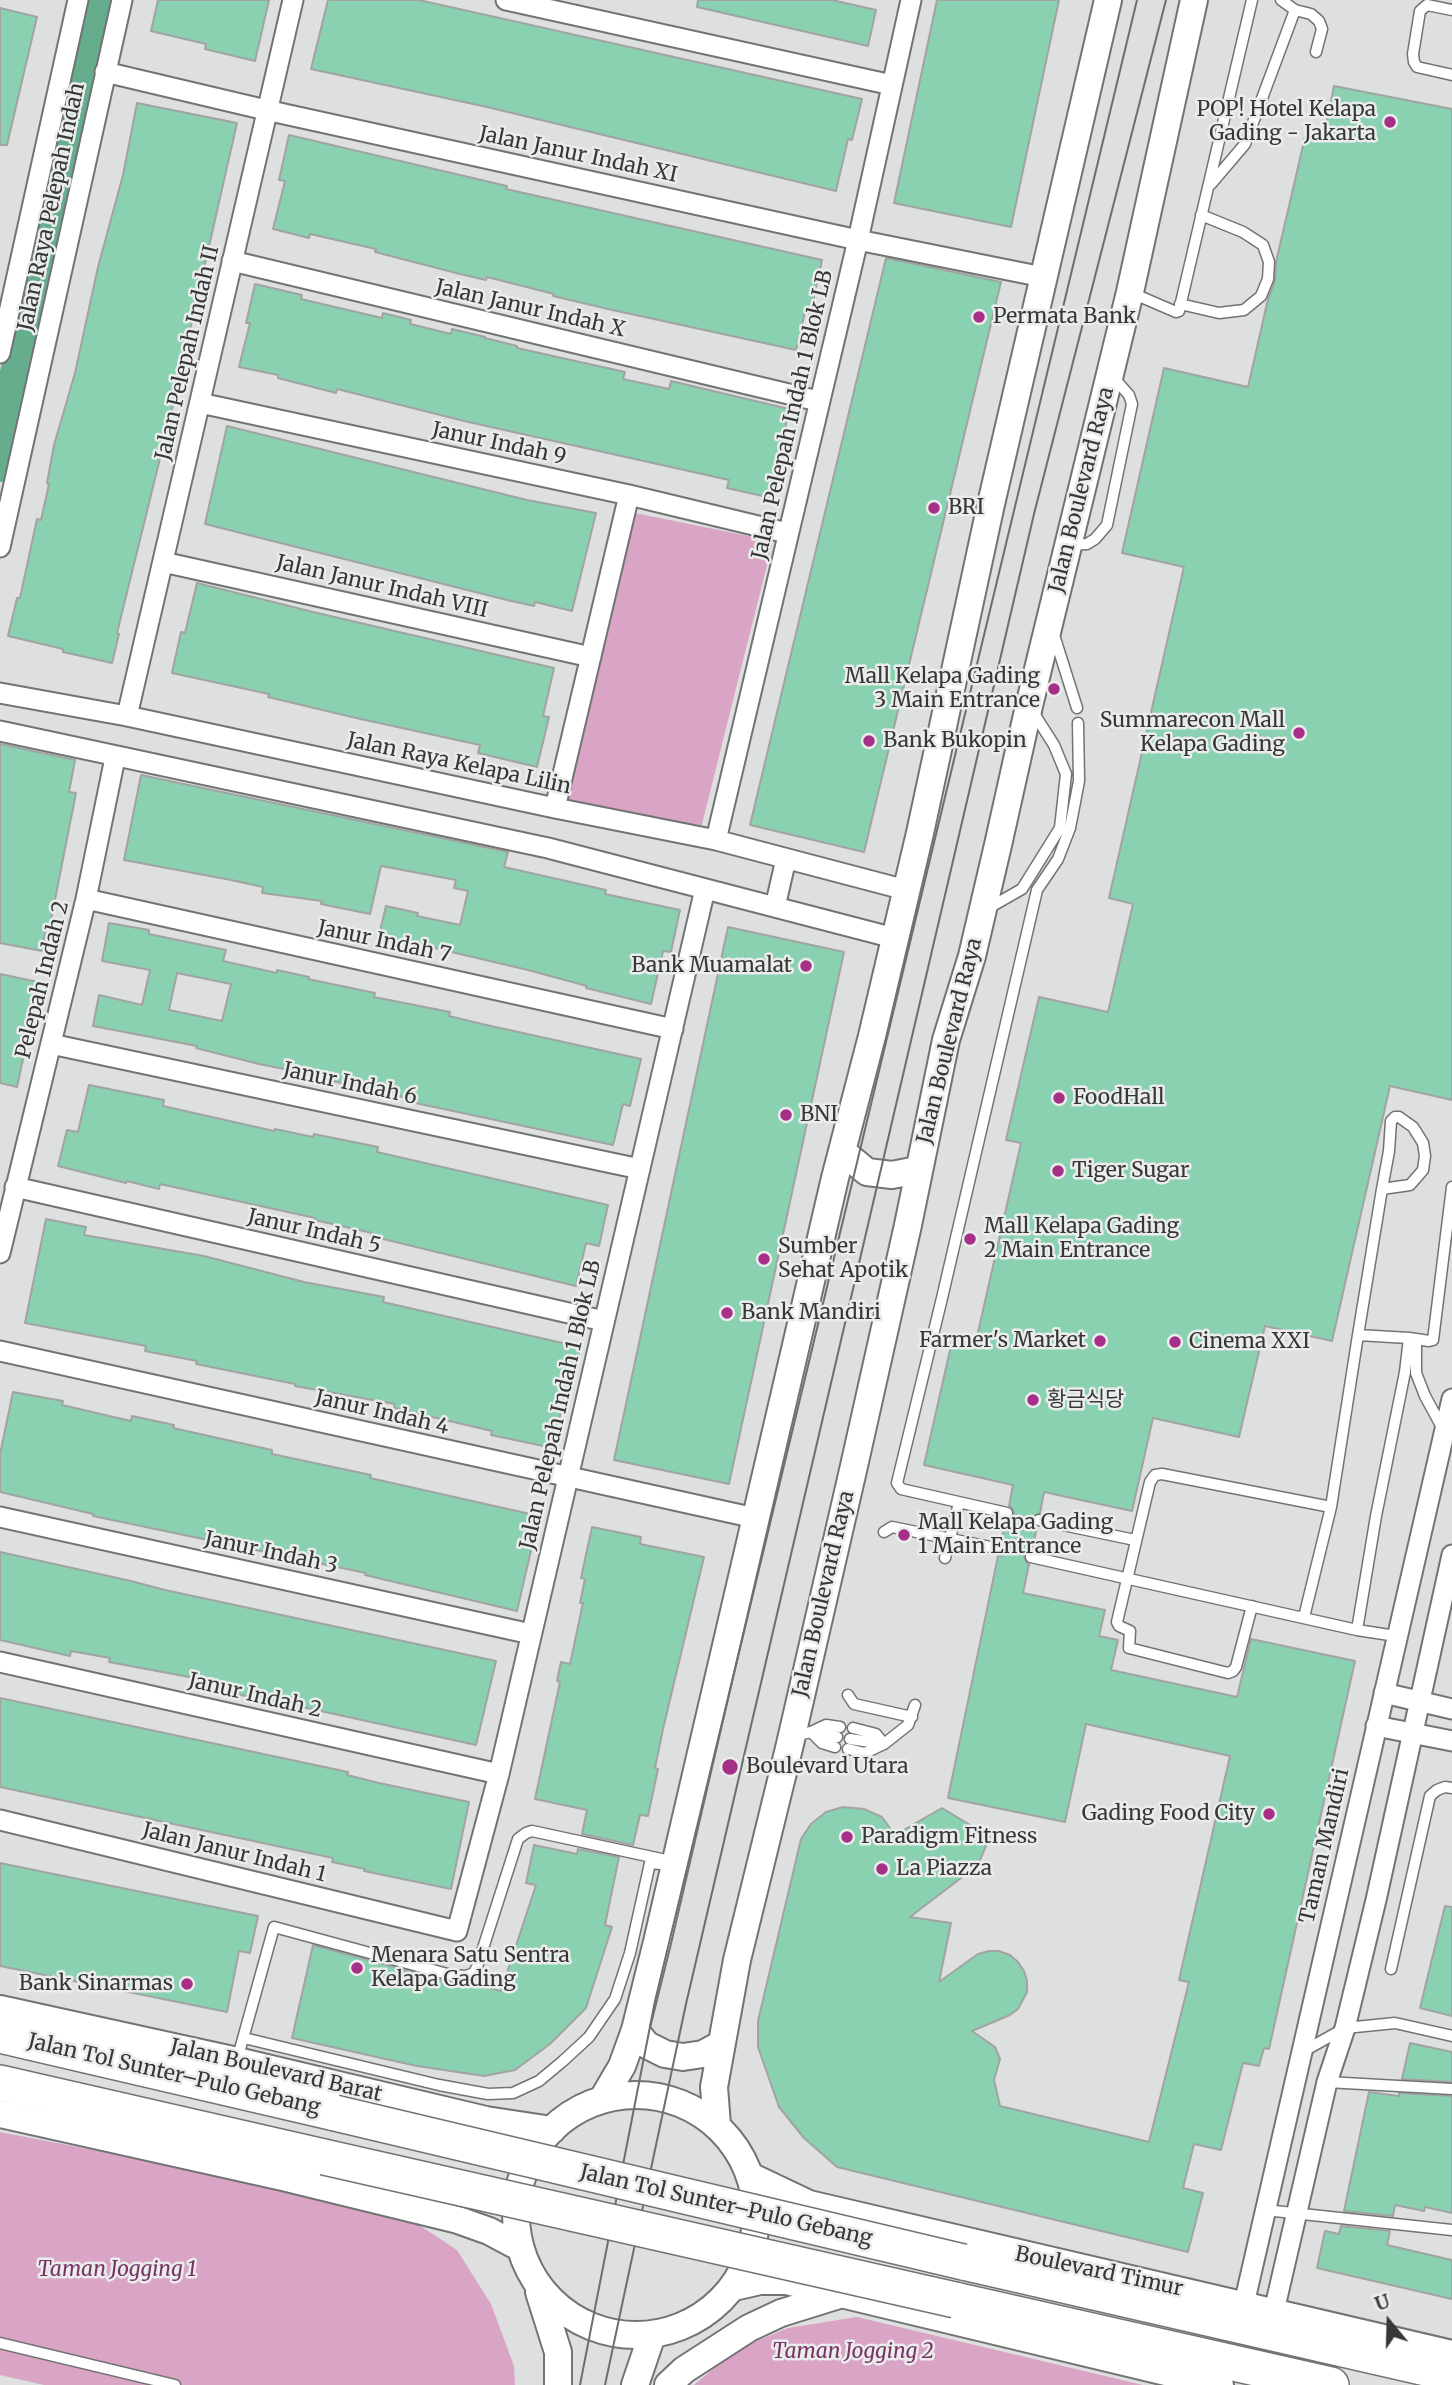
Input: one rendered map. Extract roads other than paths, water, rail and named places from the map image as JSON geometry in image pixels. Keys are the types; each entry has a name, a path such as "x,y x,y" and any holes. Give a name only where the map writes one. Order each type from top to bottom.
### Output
{"highway":[{"name":"Jalan Tol Sunter–Pulo Gebang","path":"0,2035 962,2262 1452,2374"},
{"name":"Jalan Tol Sunter–Pulo Gebang","path":"0,2083 1331,2385"}],"main road":[{"path":"602,2100 622,2066 635,2030 675,1864 755,1518 873,1036 988,517 1108,0"},
{"name":"Jalan Boulevard Raya","path":"717,2125 714,2087 737,1960 801,1738 946,1040 972,956 1029,706 1130,292 1194,0"},
{"path":"912,1201 912,1171 932,1061 936,1049 946,1040"},
{"path":"842,1167 892,1175 912,1171"},
{"name":"Jalan Boulevard Barat","path":"0,2009 241,2049 486,2120 552,2130"},
{"path":"635,2030 647,2045 664,2054 684,2057 703,2054 720,2045"},
{"path":"537,2285 560,2309 587,2326 619,2334 652,2335 678,2328 702,2316 734,2287 750,2256 756,2232 757,2209 750,2176 733,2143 717,2125 697,2111 674,2101 650,2096 626,2096 602,2100 581,2109 552,2130 529,2160 519,2185 515,2229 519,2247 537,2285 558,2352 558,2385"},
{"path":"0,2114 269,2174 458,2220 489,2231 519,2247"},
{"path":"458,2220 477,2188 487,2154 486,2120"},
{"name":"Boulevard Timur","path":"750,2176 809,2204 1452,2354"},
{"path":"787,2281 781,2262 782,2240 789,2222 809,2204"},
{"path":"734,2287 760,2281 787,2281 1220,2385"},
{"path":"667,2385 684,2370 749,2328 781,2313 841,2294"},
{"path":"635,2385 652,2335"}],"street":[{"name":"Jalan Raya Pelepah Indah","path":"0,353 78,0"},
{"name":"Jalan Raya Pelepah Indah","path":"0,547 122,0"},
{"name":"Jalan Pelepah Indah II","path":"127,716 293,0"},
{"path":"506,0 892,85"},
{"name":"Jalan Pelepah Indah 1 Blok LB","path":"716,840 858,240 911,0"},
{"name":"Jalan Janur Indah XI","path":"105,72 858,240 1043,277"},
{"name":"Jalan Janur Indah X","path":"232,261 818,401"},
{"name":"Janur Indah 9","path":"200,403 629,495 788,533"},
{"path":"555,808 629,495"},
{"name":"Jalan Janur Indah VIII","path":"163,562 591,657"},
{"name":"Jalan Raya Kelapa Lilin","path":"0,692 127,716 716,840 906,890"},
{"path":"0,731 115,758 548,848 894,938"},
{"name":"Pelepah Indah 2","path":"0,1252 86,899 115,758"},
{"path":"775,907 786,859"},
{"name":"Jalan Pelepah Indah 1 Blok LB","path":"457,1931 499,1774 705,889"},
{"name":"Janur Indah 7","path":"86,899 673,1028"},
{"name":"Janur Indah 6","path":"51,1044 640,1168"},
{"name":"Janur Indah 5","path":"15,1186 604,1321"},
{"name":"Janur Indah 4","path":"0,1351 755,1518"},
{"name":"Taman Mandiri","path":"1244,2304 1452,1399"},
{"name":"Janur Indah 3","path":"0,1517 531,1634"},
{"path":"1274,2311 1327,2082 1345,2028 1376,1900 1452,1555"},
{"name":"Janur Indah 2","path":"0,1662 499,1774"},
{"path":"1384,1693 1452,1709"},
{"path":"1376,1726 1452,1741"},
{"name":"Jalan Janur Indah 1","path":"0,1820 457,1931"}],"lane":[{"path":"1130,292 1176,312 1180,304 1252,0"},
{"path":"1281,0 1294,10 1311,14 1319,21 1322,29 1317,52"},
{"path":"1452,10 1427,5 1420,11 1413,62 1417,67 1452,75"},
{"path":"1208,187 1245,144 1294,10"},
{"path":"1180,304 1219,313 1244,310 1261,296 1268,279 1269,262 1263,245 1243,232 1201,215"},
{"path":"1049,622 1077,708"},
{"path":"981,912 1022,889 1060,828 1066,774 1054,745 1029,706"},
{"path":"1007,1513 901,1489 897,1483 1037,890 1058,859 1070,828 1079,781 1078,723"},
{"path":"1022,889 1037,890"},
{"path":"1304,1617 1331,1507 1391,1121 1399,1117 1412,1127 1423,1143 1423,1170 1410,1185 1382,1189"},
{"path":"1358,1335 1429,1342 1433,1340 1452,1187"},
{"path":"1413,1339 1416,1373 1444,1431"},
{"path":"1357,1630 1376,1516 1413,1339"},
{"path":"1252,1606 1236,1667 1228,1673 1129,1648 1130,1631 1119,1626 1117,1622 1135,1540 1150,1482 1155,1475 1162,1474 1331,1507"},
{"path":"945,1558 959,1503"},
{"path":"1039,1520 1135,1540"},
{"path":"884,1532 892,1527 1000,1549"},
{"path":"1031,1557 1357,1630 1396,1636"},
{"path":"848,1695 854,1704 912,1717"},
{"path":"884,1744 876,1734 850,1739 865,1753 884,1744 908,1725 915,1705"},
{"path":"801,1738 838,1737"},
{"path":"1391,1969 1430,1796 1437,1790 1452,1788"},
{"path":"532,1831 675,1864 650,1863 630,1953 615,1999 589,2037 539,2081 513,2093 488,2094 241,2049 274,1927 451,1975 466,1976 474,1973 518,1839 532,1831"},
{"path":"1300,2053 1345,2028 1395,2023 1452,2036"},
{"path":"1327,2082 1452,2089"},
{"path":"1265,2210 1452,2230"},
{"path":"0,2343 175,2385"}],"waterway":[{"path":"0,462 104,0"}],"tram line":[{"path":"580,2385 655,2001 1137,0"},
{"path":"605,2385 686,2004 1034,514 1166,0"}],"place":[{"name":"POP! Hotel Kelapa Gading - Jakarta","path":"1390,122"},
{"name":"Permata Bank","path":"979,317"},
{"name":"BRI","path":"934,508"},
{"name":"Mall Kelapa Gading 3 Main Entrance","path":"1054,689"},
{"name":"Summarecon Mall Kelapa Gading","path":"1299,733"},
{"name":"Bank Bukopin","path":"869,741"},
{"name":"Bank Muamalat","path":"806,966"},
{"name":"FoodHall","path":"1059,1098"},
{"name":"BNI","path":"786,1115"},
{"name":"Tiger Sugar","path":"1058,1171"},
{"name":"Mall Kelapa Gading 2 Main Entrance","path":"970,1239"},
{"name":"Sumber Sehat Apotik","path":"764,1259"},
{"name":"Bank Mandiri","path":"727,1313"},
{"name":"Farmer's Market","path":"1100,1341"},
{"name":"Cinema XXI","path":"1175,1342"},
{"name":"황금식당","path":"1033,1400"},
{"name":"Mall Kelapa Gading 1 Main Entrance","path":"904,1535"},
{"name":"Boulevard Utara","path":"730,1767"},
{"name":"Gading Food City","path":"1269,1814"},
{"name":"Paradigm Fitness","path":"847,1837"},
{"name":"La Piazza","path":"882,1869"},
{"name":"Menara Satu Sentra Kelapa Gading","path":"357,1968"},
{"name":"Bank Sinarmas","path":"187,1984"}],"park label":[{"name":"Taman Jogging 1","path":"117,2270"},
{"name":"Taman Jogging 2","path":"853,2352"}]}
